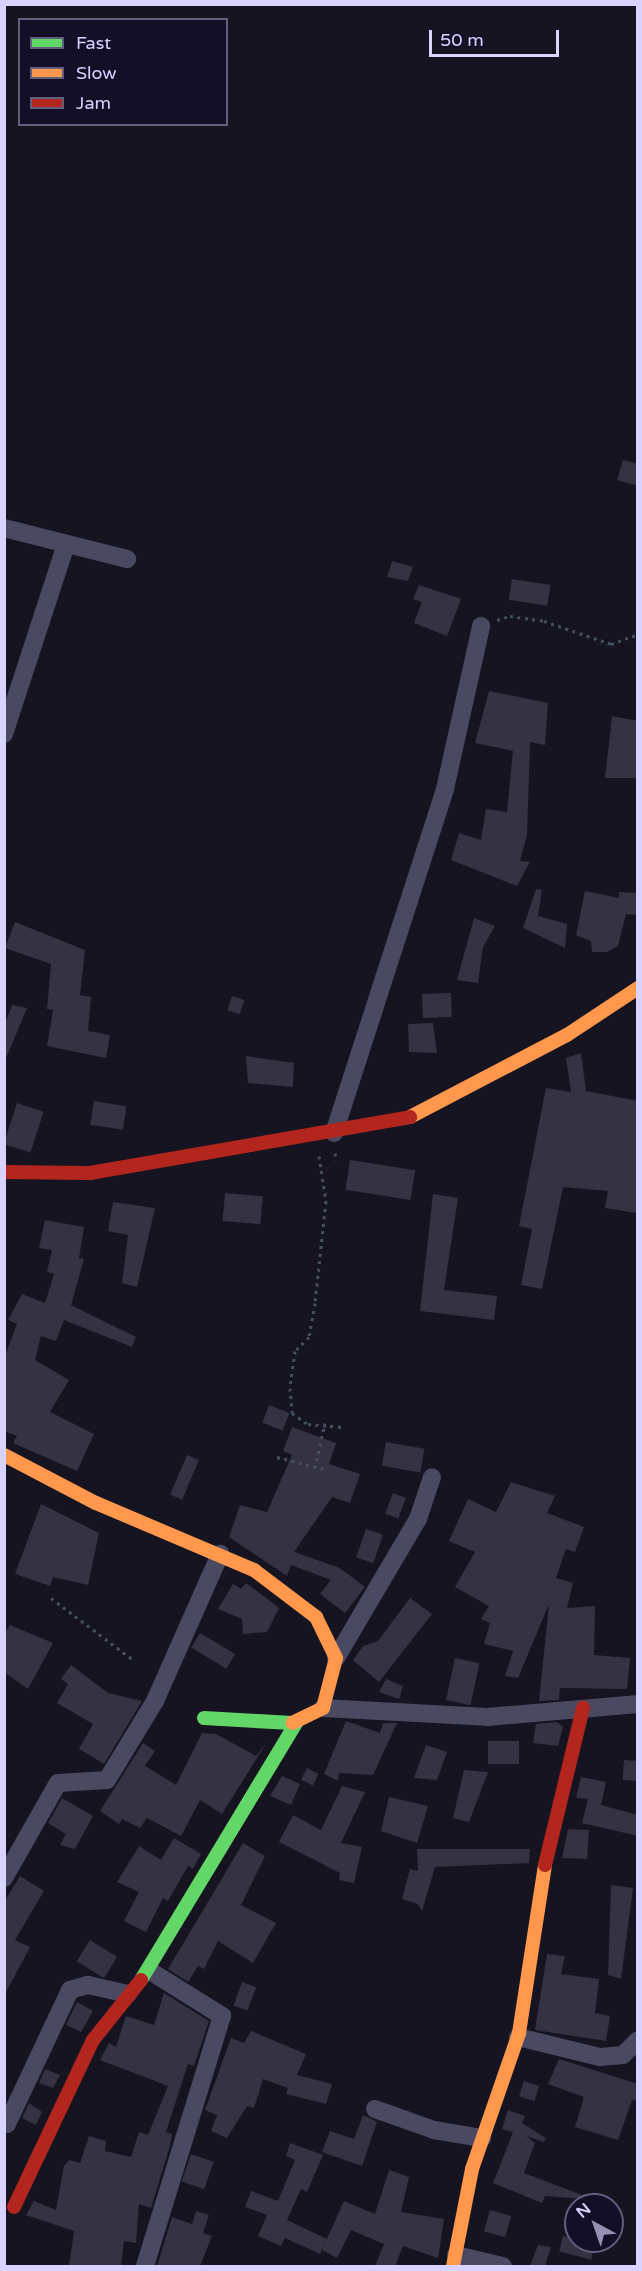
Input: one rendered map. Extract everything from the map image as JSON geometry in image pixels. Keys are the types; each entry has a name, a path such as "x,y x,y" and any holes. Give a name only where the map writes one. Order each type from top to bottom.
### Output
{"street":[{"path":"4,528 127,559"},
{"path":"4,734 66,544"},
{"path":"327,1135 445,789 481,626"},
{"path":"4,1172 90,1173 327,1135 422,1113 567,1035 638,988"},
{"path":"4,1455 96,1503 254,1570 316,1617 336,1658"},
{"path":"323,1708 336,1658 418,1519 432,1477"},
{"path":"4,1878 58,1783 107,1780 155,1701 220,1554"},
{"path":"14,2207 93,2040 128,1994 150,1971 296,1723 323,1708 486,1717 638,1704"},
{"path":"503,2266 454,2261 482,2138 518,2037 549,1843 583,1708"},
{"path":"204,1718 296,1723"},
{"path":"145,2266 222,2016 150,1971"},
{"path":"7,2124 70,1990 88,1984 128,1994"},
{"path":"518,2037 600,2057 623,2055 638,2040"},
{"path":"375,2109 434,2130 482,2138"}],"path":[{"path":"481,626 510,616 612,644 638,634"},
{"path":"327,1135 326,1201 321,1216 320,1256 309,1337 295,1351 290,1388 292,1413 308,1424 325,1423 344,1427"},
{"path":"315,1468 325,1423"},
{"path":"277,1457 315,1468 324,1468"},
{"path":"51,1598 132,1659"}],"building":[{"path":"623,460 638,464 638,486 617,480"},
{"path":"392,561 413,567 408,581 387,577"},
{"path":"512,579 551,585 547,606 509,600"},
{"path":"419,585 461,599 447,636 414,623 422,602 413,599"},
{"path":"489,691 548,703 545,745 530,742 527,835 520,861 530,862 517,886 451,860 459,833 481,840 486,809 507,812 513,751 475,743"},
{"path":"612,716 638,721 638,778 605,778"},
{"path":"536,889 542,890 538,916 567,924 565,948 523,928"},
{"path":"585,891 619,898 619,892 638,893 638,915 626,914 618,946 607,952 592,952 591,941 576,935"},
{"path":"474,918 495,926 483,947 478,983 457,980"},
{"path":"15,922 85,950 80,995 91,997 88,1031 110,1035 106,1058 47,1046 53,1010 47,1009 51,964 5,948"},
{"path":"451,993 452,1017 423,1018 422,994"},
{"path":"232,996 244,1000 240,1014 227,1010"},
{"path":"12,1005 27,1008 4,1063 4,1026"},
{"path":"433,1023 437,1053 409,1052 408,1024"},
{"path":"581,1053 586,1091 638,1101 636,1213 605,1208 608,1191 563,1187 542,1289 521,1285 532,1229 519,1226 546,1088 571,1092 566,1058"},
{"path":"246,1056 294,1063 293,1087 248,1083"},
{"path":"94,1101 127,1106 123,1130 90,1125"},
{"path":"17,1103 44,1112 30,1153 4,1144"},
{"path":"350,1160 415,1170 410,1200 345,1190"},
{"path":"225,1193 263,1196 260,1224 223,1221"},
{"path":"433,1194 458,1198 444,1290 497,1296 494,1320 420,1311"},
{"path":"113,1202 155,1208 137,1287 122,1283 128,1235 108,1231"},
{"path":"45,1220 84,1227 79,1258 84,1259 71,1305 136,1337 132,1347 64,1320 56,1341 41,1336 35,1360 69,1380 50,1412 94,1434 77,1471 13,1443 17,1436 4,1431 4,1358 17,1324 8,1320 22,1294 45,1303 54,1274 47,1272 52,1250 39,1248"},
{"path":"269,1405 290,1413 283,1431 262,1423"},
{"path":"292,1427 336,1443 329,1464 360,1474 350,1503 332,1497 294,1552 340,1568 365,1587 345,1613 320,1594 331,1580 291,1565 287,1576 229,1537 240,1505 267,1512 292,1455 283,1451"},
{"path":"386,1442 424,1449 420,1472 382,1466"},
{"path":"187,1455 199,1460 182,1500 170,1495"},
{"path":"511,1482 555,1496 547,1513 584,1527 575,1552 566,1549 556,1578 573,1583 567,1608 595,1606 594,1655 630,1658 627,1689 560,1688 559,1700 539,1701 549,1604 518,1678 505,1676 513,1651 484,1644 490,1623 481,1619 489,1606 455,1587 475,1552 449,1541 468,1499 496,1512"},
{"path":"393,1493 406,1498 398,1519 385,1514"},
{"path":"41,1504 99,1533 88,1585 53,1577 50,1586 15,1574"},
{"path":"366,1529 383,1535 373,1563 356,1557"},
{"path":"246,1583 279,1608 267,1632 243,1634 242,1619 218,1609 233,1584 241,1589"},
{"path":"410,1598 432,1614 379,1682 353,1660 363,1646 378,1641"},
{"path":"10,1625 53,1643 28,1689 4,1672 4,1634"},
{"path":"200,1633 235,1654 226,1669 191,1648"},
{"path":"455,1658 479,1663 471,1705 446,1700"},
{"path":"71,1665 108,1693 142,1701 104,1764 79,1749 93,1724 57,1703 68,1684 61,1679"},
{"path":"386,1679 403,1686 399,1699 379,1692"},
{"path":"346,1721 380,1733 383,1723 397,1723 373,1775 339,1773 338,1781 324,1774"},
{"path":"557,1722 563,1727 558,1746 533,1743 536,1724"},
{"path":"202,1733 216,1734 256,1756 267,1742 222,1814 200,1800 181,1836 147,1818 140,1828 122,1819 119,1824 100,1811 143,1743 155,1751 145,1766 176,1785"},
{"path":"488,1741 519,1741 519,1764 488,1764"},
{"path":"426,1745 447,1752 437,1780 414,1778"},
{"path":"624,1760 638,1761 637,1781 623,1780"},
{"path":"307,1768 319,1774 313,1785 301,1780"},
{"path":"464,1770 488,1772 469,1822 453,1818"},
{"path":"282,1776 300,1784 291,1805 270,1796"},
{"path":"581,1777 606,1782 601,1805 638,1815 638,1836 582,1823 588,1799 576,1798"},
{"path":"342,1786 365,1792 341,1843 362,1847 354,1883 339,1880 340,1873 279,1842 293,1815 321,1830"},
{"path":"389,1797 428,1806 417,1843 381,1831"},
{"path":"62,1798 93,1816 75,1849 60,1845 66,1834 48,1823"},
{"path":"568,1829 589,1830 587,1859 562,1858"},
{"path":"174,1838 201,1854 193,1869 188,1866 168,1901 163,1898 146,1932 124,1921 139,1892 117,1882 139,1846 161,1860"},
{"path":"243,1843 265,1856 241,1905 276,1923 253,1963 218,1941 204,1969 198,1966 188,1982 168,1969"},
{"path":"417,1849 530,1849 529,1863 435,1867 422,1911 418,1904 402,1899 410,1869 418,1871"},
{"path":"20,1876 44,1891 15,1940 30,1947 4,1996 4,1902"},
{"path":"611,1885 633,1888 621,1979 608,1975"},
{"path":"90,1940 117,1957 104,1978 77,1961"},
{"path":"547,1954 565,1956 561,1974 599,1979 595,2013 610,2016 606,2041 535,2030"},
{"path":"242,1982 256,1987 248,2011 233,2005"},
{"path":"164,1993 209,2021 194,2066 188,2064 166,2132 172,2134 170,2146 151,2208 139,2204 136,2243 124,2241 121,2266 69,2266 74,2231 26,2215 34,2201 56,2210 64,2166 69,2160 80,2163 89,2136 106,2141 105,2151 131,2157 139,2132 148,2135 168,2086 100,2060 109,2043 116,2047 126,2016 154,2025"},
{"path":"77,2002 93,2011 81,2032 66,2025"},
{"path":"251,2031 306,2054 297,2075 332,2084 326,2104 286,2094 288,2088 263,2079 254,2108 247,2106 227,2138 211,2131 217,2115 205,2110 231,2038 244,2043"},
{"path":"559,2059 638,2084 638,2101 632,2100 618,2140 575,2127 584,2097 548,2084"},
{"path":"45,2069 60,2075 53,2088 39,2083"},
{"path":"524,2081 539,2086 534,2101 519,2096"},
{"path":"29,2103 42,2112 36,2125 22,2118"},
{"path":"508,2110 525,2116 522,2123 546,2138 544,2142 526,2136 535,2143 524,2173 577,2193 564,2193 564,2198 545,2196 542,2203 493,2183 513,2132 502,2129"},
{"path":"363,2115 377,2122 362,2166 322,2152 330,2131 354,2139"},
{"path":"290,2143 323,2155 307,2192 301,2189 287,2220 327,2239 320,2254 285,2238 281,2246 258,2236 267,2215 245,2207 251,2191 278,2201 295,2160 286,2156"},
{"path":"191,2154 214,2162 204,2189 182,2181"},
{"path":"389,2170 409,2177 401,2212 444,2219 438,2258 403,2246 395,2266 375,2266 384,2244 351,2230 337,2258 322,2250 344,2201 375,2214"},
{"path":"490,2210 511,2216 505,2237 484,2231"},
{"path":"196,2211 209,2215 203,2233 212,2236 200,2266 157,2266 172,2217 192,2224"},
{"path":"563,2236 564,2236 564,2253 559,2252"},
{"path":"538,2245 551,2247 545,2266 530,2266"},
{"path":"565,2253 593,2253 591,2260"}],"traffic: fast":[{"path":"204,1718 292,1723"},
{"path":"141,1980 296,1723"}],"traffic: slow":[{"path":"410,1117 567,1035 638,988"},
{"path":"4,1455 96,1503 254,1570 316,1617 336,1658 323,1708 292,1723"},
{"path":"453,2266 472,2169 519,2033 545,1865"}],"traffic: jam":[{"path":"4,1172 90,1173 410,1117"},
{"path":"545,1865 583,1708"},
{"path":"14,2207 93,2040 141,1980"}]}
